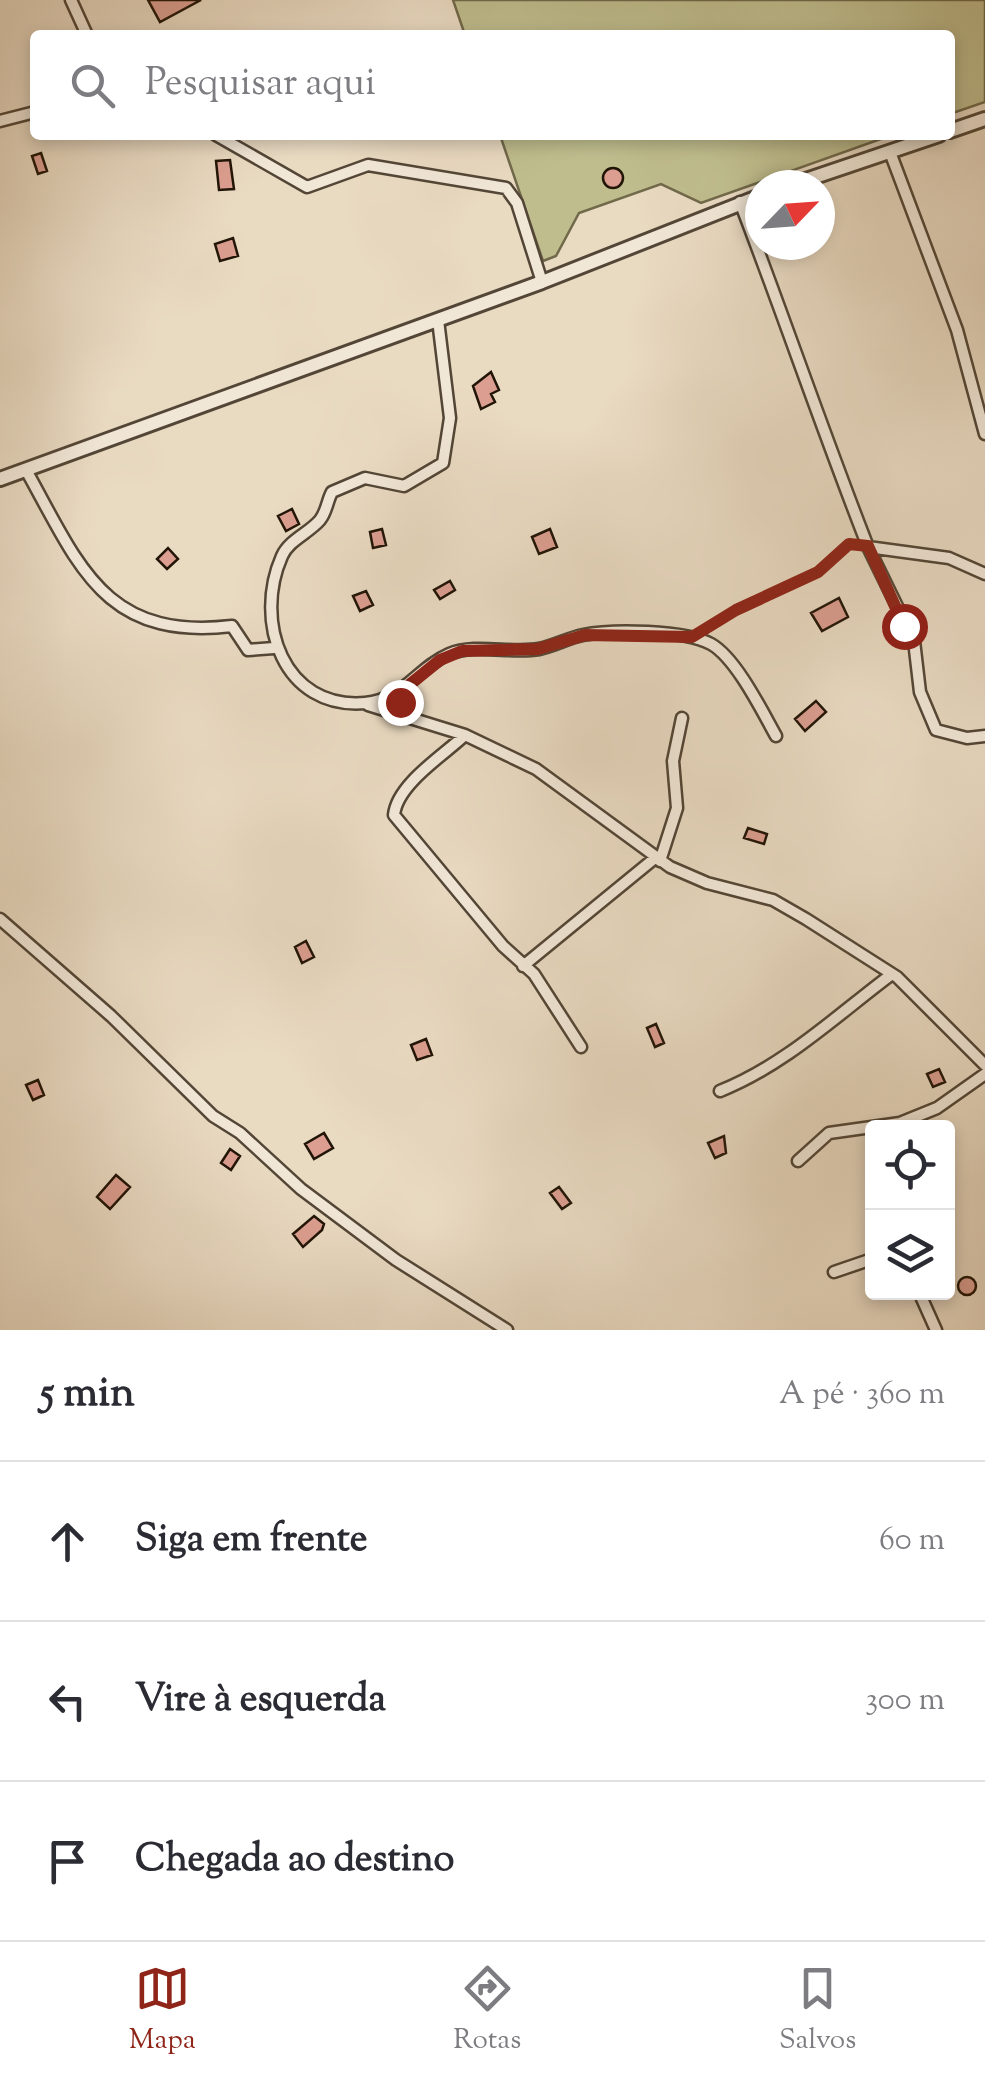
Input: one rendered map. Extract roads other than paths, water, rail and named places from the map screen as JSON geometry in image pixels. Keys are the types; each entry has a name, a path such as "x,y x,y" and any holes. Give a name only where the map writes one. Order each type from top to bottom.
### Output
{"street":[{"path":"71,0 85,30"},
{"path":"0,121 30,113"},
{"path":"955,129 985,119"},
{"path":"225,140 307,187 368,165 506,188 518,203 542,282"},
{"path":"835,171 925,140"},
{"path":"890,152 957,330 985,434"},
{"path":"0,479 542,282 745,200"},
{"path":"740,202 791,336 800,375 868,546 914,642 920,692 936,730 967,738 985,736"},
{"path":"438,320 450,418 443,463 404,486 365,478 332,492 322,517 281,559 273,604 274,648 293,676 330,698 407,714 465,734 557,782 657,859 707,883 773,900 892,974 985,1065"},
{"path":"26,470 90,581 114,605 195,631 232,626 248,650 274,648"},
{"path":"868,546 949,558 985,574"},
{"path":"362,704 403,690 440,660 462,651 538,649 585,635 692,637 714,645 750,689 776,736"},
{"path":"403,690 400,702 407,714"},
{"path":"524,966 657,859 677,808 674,761 682,718"},
{"path":"465,734 418,777 394,808 394,815 543,986 581,1047"},
{"path":"0,919 111,1016 213,1116 240,1134 300,1189 396,1260 507,1330"},
{"path":"720,1091 757,1076 790,1054 892,974"},
{"path":"798,1161 829,1133 900,1123 937,1108 985,1074"},
{"path":"834,1272 865,1261"},
{"path":"923,1300 936,1330"}]}
